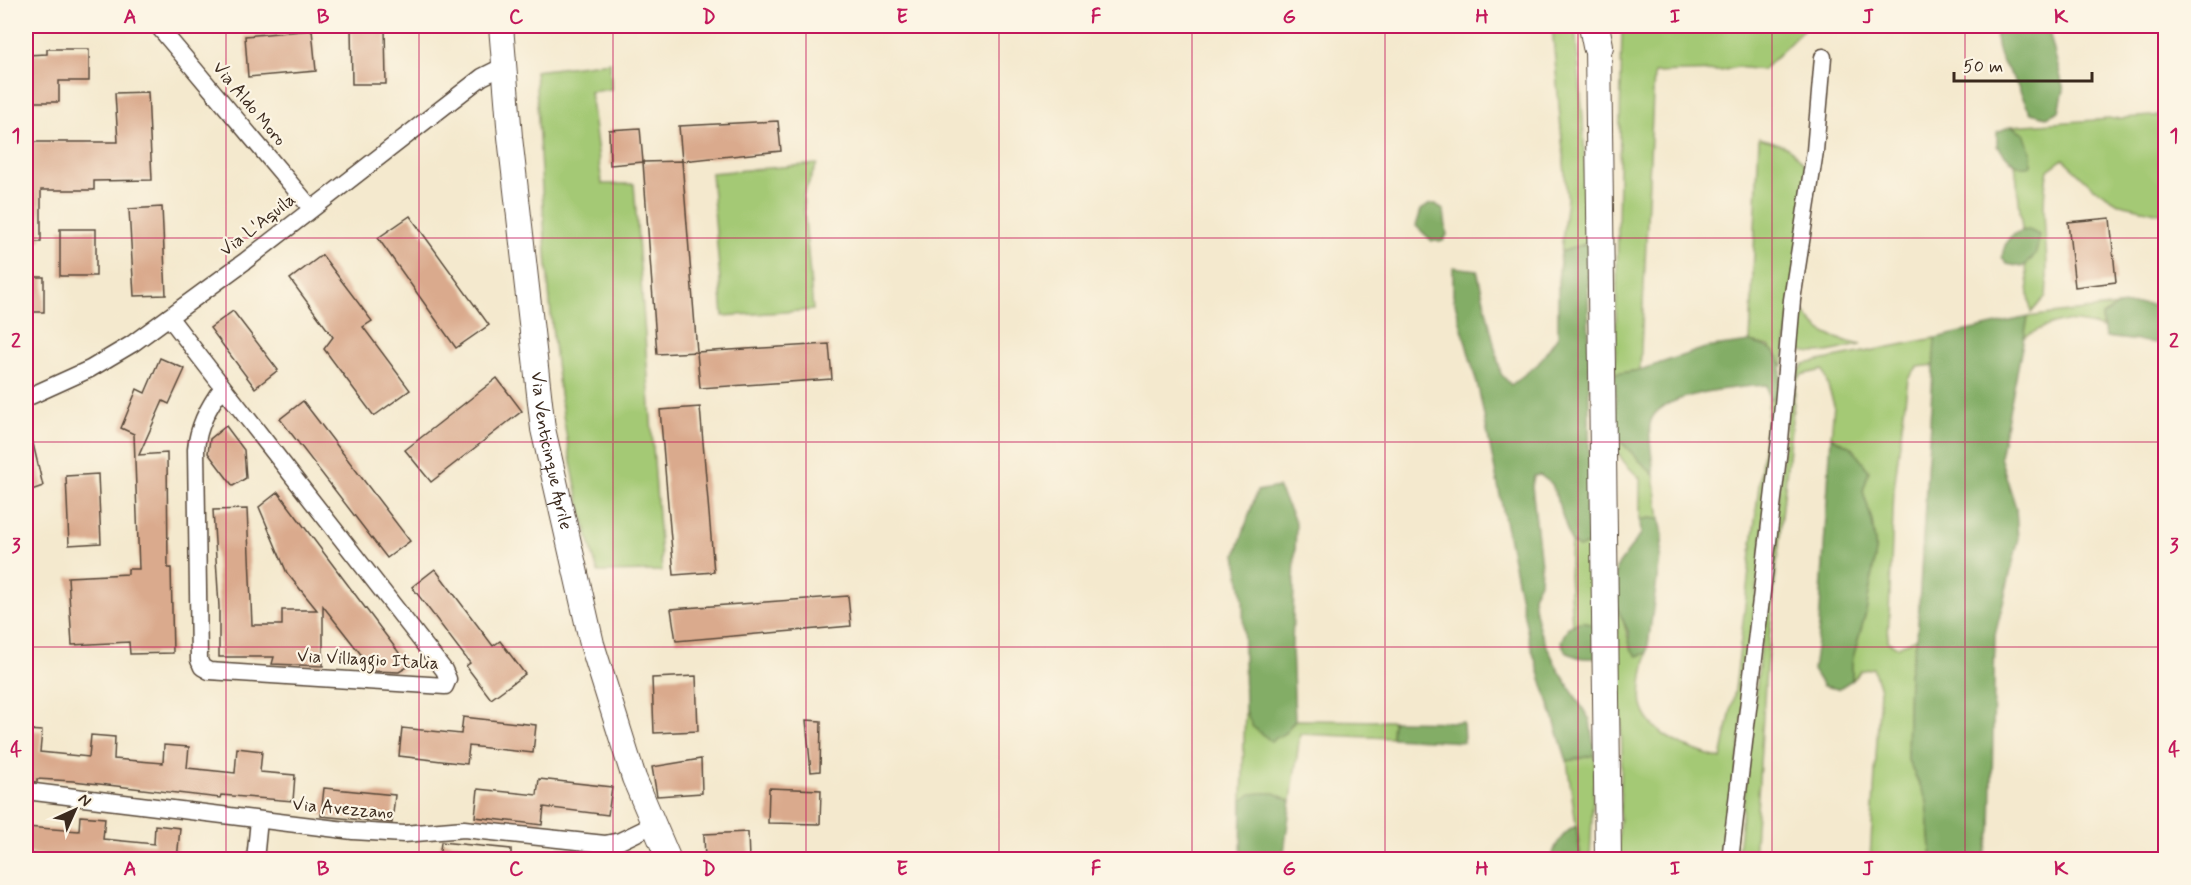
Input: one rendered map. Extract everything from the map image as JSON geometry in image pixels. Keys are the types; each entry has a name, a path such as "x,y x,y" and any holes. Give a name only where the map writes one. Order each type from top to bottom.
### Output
{"main road":[{"path":"1598,31 1605,502 1606,853"}],"street":[{"name":"Via Aldo Moro","path":"158,26 311,208"},
{"name":"Via Venticinque Aprile","path":"501,26 543,429 592,644 616,723 653,825 669,860"},
{"path":"1730,860 1780,440 1792,300 1815,151 1823,57"},
{"name":"Via L'Aquila","path":"26,398 108,359 169,317 482,77 504,66"},
{"name":"Via Villaggio Italia","path":"169,317 444,670 448,680 445,686 209,671 202,667 199,660 196,449 211,405 223,387"},
{"name":"Via Avezzano","path":"26,791 388,834 464,829 604,844 620,841 653,825"},
{"path":"255,860 259,820"}],"green space":[{"path":"1552,26 1575,26 1583,118 1588,243 1561,252 1567,197"},
{"path":"1622,26 1806,27 1763,70 1737,67 1721,71 1654,73 1640,370 1615,374"},
{"path":"2006,26 2035,26 2049,31 2064,90 2059,111 2047,117 2031,113 1998,51 1996,35"},
{"path":"610,62 611,89 590,92 602,184 634,184 662,571 598,572 581,511 569,449 552,324 535,71"},
{"path":"2165,115 2165,214 2120,204 2094,188 2063,159 2048,170 2044,201 2046,296 2031,313 2011,126"},
{"path":"2011,126 2024,133 2031,154 2031,165 2016,164 1997,146 1997,132"},
{"path":"1759,138 1789,149 1800,158 1810,173 1783,366 1769,346 1750,342"},
{"path":"817,164 803,196 813,310 723,316 711,173"},
{"path":"1430,204 1436,204 1444,211 1447,235 1443,241 1432,241 1416,226 1421,210"},
{"path":"2029,230 2039,235 2037,250 2033,258 2022,267 2007,264 2002,257 2007,241 2013,234"},
{"path":"1588,243 1590,543 1579,548 1571,542 1552,484 1540,475 1534,476 1532,486 1541,565 1540,582 1533,596 1535,612 1540,632 1558,669 1590,720 1595,755 1567,761 1529,640 1479,391 1453,296 1453,267 1477,270 1501,374 1511,385 1538,364 1558,336 1558,281 1561,252"},
{"path":"2165,305 2165,344 2105,337 2102,316 2117,306"},
{"path":"2117,306 2102,316 2102,328 2080,322 2062,322 2044,327 2024,337 2028,317"},
{"path":"1800,307 1813,324 1826,334 1861,345 1817,353 1801,350 1795,346"},
{"path":"2028,317 2000,457 2016,508 2018,542 1995,635 1991,830 1983,859 1932,859 1927,801 1907,758 1909,673 1917,638 1935,338"},
{"path":"1935,338 1935,365 1917,367 1908,379 1894,489 1888,642 1897,647 1917,638 1909,673 1907,758 1927,801 1932,859 1870,859 1880,689 1873,668 1861,671 1852,680 1852,661 1866,612 1876,551 1872,521 1863,491 1869,471 1851,447 1831,437 1834,405 1823,370 1801,375 1796,381 1766,669 1754,859 1737,860 1787,416 1794,379 1804,364"},
{"path":"1750,342 1762,345 1776,354 1781,366 1778,395 1769,400 1767,385 1755,386 1701,393 1667,405 1655,413 1650,424 1654,475 1616,437 1615,374 1640,370 1705,348"},
{"path":"1778,395 1727,859 1618,859 1622,750 1616,605 1633,651 1637,656 1647,653 1641,692 1646,716 1654,726 1674,741 1721,759 1735,690 1769,400"},
{"path":"1616,437 1654,475 1660,519 1640,520 1640,478 1619,455"},
{"path":"1831,437 1851,447 1869,471 1863,491 1872,521 1876,551 1866,612 1852,661 1852,680 1838,689 1823,686 1813,670 1819,626"},
{"path":"1278,487 1296,523 1292,647 1295,720 1285,733 1271,741 1253,727 1245,710 1243,600 1236,554 1257,491"},
{"path":"1660,519 1663,536 1647,653 1637,656 1630,648 1629,633 1616,605 1616,568 1641,534 1640,520"},
{"path":"1571,542 1579,548 1590,543 1594,626 1579,622 1572,625 1569,575"},
{"path":"1584,621 1594,626 1595,658 1570,654 1561,641 1568,627"},
{"path":"1245,710 1253,727 1285,733 1295,720 1393,721 1392,738 1300,734 1291,801 1278,796 1260,794 1242,801"},
{"path":"1393,721 1463,722 1464,742 1392,738"},
{"path":"1595,755 1590,859 1581,859 1567,761"},
{"path":"1274,793 1291,801 1283,859 1241,859 1242,801 1251,794"},
{"path":"1576,826 1581,859 1552,859 1554,849 1560,840"}],"building":[{"path":"351,26 385,26 386,84 352,84"},
{"path":"312,30 316,71 248,77 245,36"},
{"path":"47,49 89,49 89,81 59,81 59,102 26,102 26,55 47,54"},
{"path":"148,92 152,180 94,181 94,190 41,190 41,242 26,242 26,142 118,142 115,93"},
{"path":"778,121 781,151 682,161 679,126"},
{"path":"640,128 643,162 610,165 609,130"},
{"path":"682,161 697,352 657,354 643,162"},
{"path":"162,207 166,295 134,296 129,209"},
{"path":"410,216 489,325 456,348 378,238"},
{"path":"2110,218 2116,282 2075,287 2068,222"},
{"path":"60,229 96,229 96,276 60,276"},
{"path":"322,255 372,321 363,327 410,390 374,416 324,349 333,337 290,279"},
{"path":"26,277 44,277 44,312 26,312"},
{"path":"233,311 278,370 255,388 210,328"},
{"path":"829,344 832,379 700,388 697,352"},
{"path":"160,358 185,369 169,404 163,401 139,455 167,453 168,568 171,568 173,653 130,654 129,642 72,645 68,577 128,574 128,569 139,569 134,434 121,428 137,389 145,393"},
{"path":"497,378 522,411 431,482 405,450"},
{"path":"303,401 410,541 387,558 280,419"},
{"path":"700,407 714,572 674,575 660,410"},
{"path":"226,426 244,450 246,478 233,486 208,453 210,439"},
{"path":"31,435 43,486 26,492 26,436"},
{"path":"98,474 101,543 69,545 66,476"},
{"path":"278,492 409,666 399,672 374,671 323,606 323,666 272,664 274,657 219,657 219,607 213,510 247,509 252,625 282,625 282,610 317,610 287,573 259,507"},
{"path":"435,569 493,646 500,641 525,674 491,699 466,666 470,663 412,587"},
{"path":"848,596 851,626 676,641 671,609"},
{"path":"696,676 698,731 654,733 652,678"},
{"path":"463,717 536,725 533,753 469,746 467,764 399,756 402,728 461,734"},
{"path":"806,720 821,721 820,771 811,772"},
{"path":"26,730 42,731 40,752 89,757 91,735 115,737 114,759 163,763 164,745 189,747 187,768 235,773 237,748 262,751 260,772 295,775 293,801 221,795 220,798 73,781 37,779 37,782 26,781"},
{"path":"701,759 702,793 657,796 652,767"},
{"path":"539,779 612,787 608,815 544,807 542,825 475,817 478,789 537,795"},
{"path":"324,788 395,795 392,823 321,816"},
{"path":"769,788 821,790 820,824 768,823"},
{"path":"80,816 105,818 103,839 154,844 155,825 180,828 177,860 76,860 26,853 26,827 79,831"},
{"path":"748,832 749,860 705,860 704,834"},
{"path":"441,842 511,849 511,860 439,860"}]}
